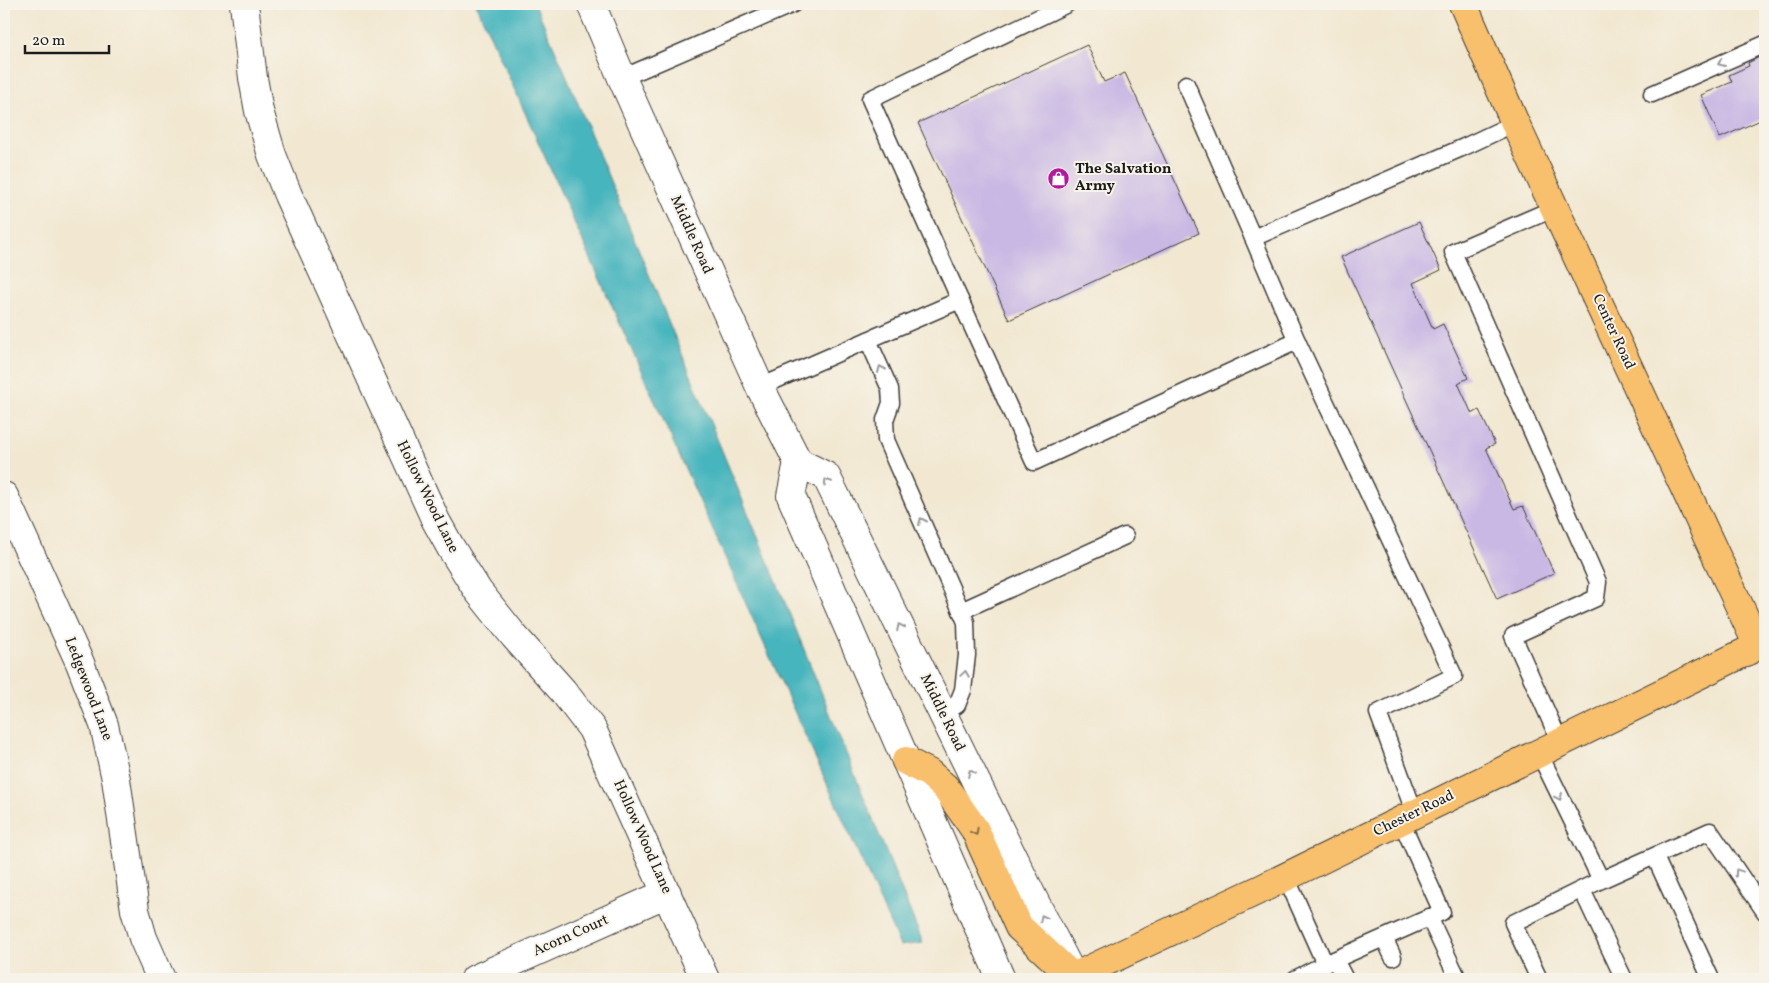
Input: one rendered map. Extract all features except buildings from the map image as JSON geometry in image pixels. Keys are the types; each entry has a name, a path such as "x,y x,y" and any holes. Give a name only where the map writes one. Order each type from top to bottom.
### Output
{"main road":[{"name":"Center Road","path":"1464,4 1515,123 1762,653"},
{"name":"Chester Road","path":"1072,979 1550,748 1762,653"},
{"path":"906,761 929,773 945,787 975,830 1019,927 1072,979"}],"street":[{"name":"Hollow Wood Lane","path":"244,4 255,94 275,162 296,213 436,522 489,606 563,691 592,729 705,979"},
{"name":"Middle Road","path":"591,4 622,78 760,387 798,462 826,476 1072,979"},
{"path":"798,462 791,496 1000,979"},
{"name":"Ledgewood Lane","path":"4,496 80,663 104,725 116,779 135,910 143,938 161,979"},
{"name":"Acorn Court","path":"475,979 667,893"}],"lane":[{"path":"622,78 793,4"},
{"path":"1067,4 870,98 1034,462 1298,341"},
{"path":"1652,94 1765,44"},
{"path":"1186,84 1298,341 1454,676 1378,713 1408,817 1442,912 1296,979"},
{"path":"1253,238 1515,123"},
{"path":"1555,208 1452,252 1598,582 1596,598 1513,636 1550,748 1601,880"},
{"path":"760,387 960,300"},
{"path":"868,340 890,389 890,403 885,420 886,440 966,622 967,655 962,690 957,705 942,714"},
{"path":"961,611 1124,536"},
{"path":"1539,979 1513,923 1601,880 1710,831 1765,912"},
{"path":"1655,857 1711,979"},
{"path":"1286,877 1330,962 1345,979"},
{"path":"1582,890 1624,979"},
{"path":"1429,917 1458,979"},
{"path":"1384,938 1393,958"}],"water":[{"path":"476,4 535,4 784,600 923,943 900,946"}],"place":[{"name":"The Salvation Army","path":"1059,178"}]}
